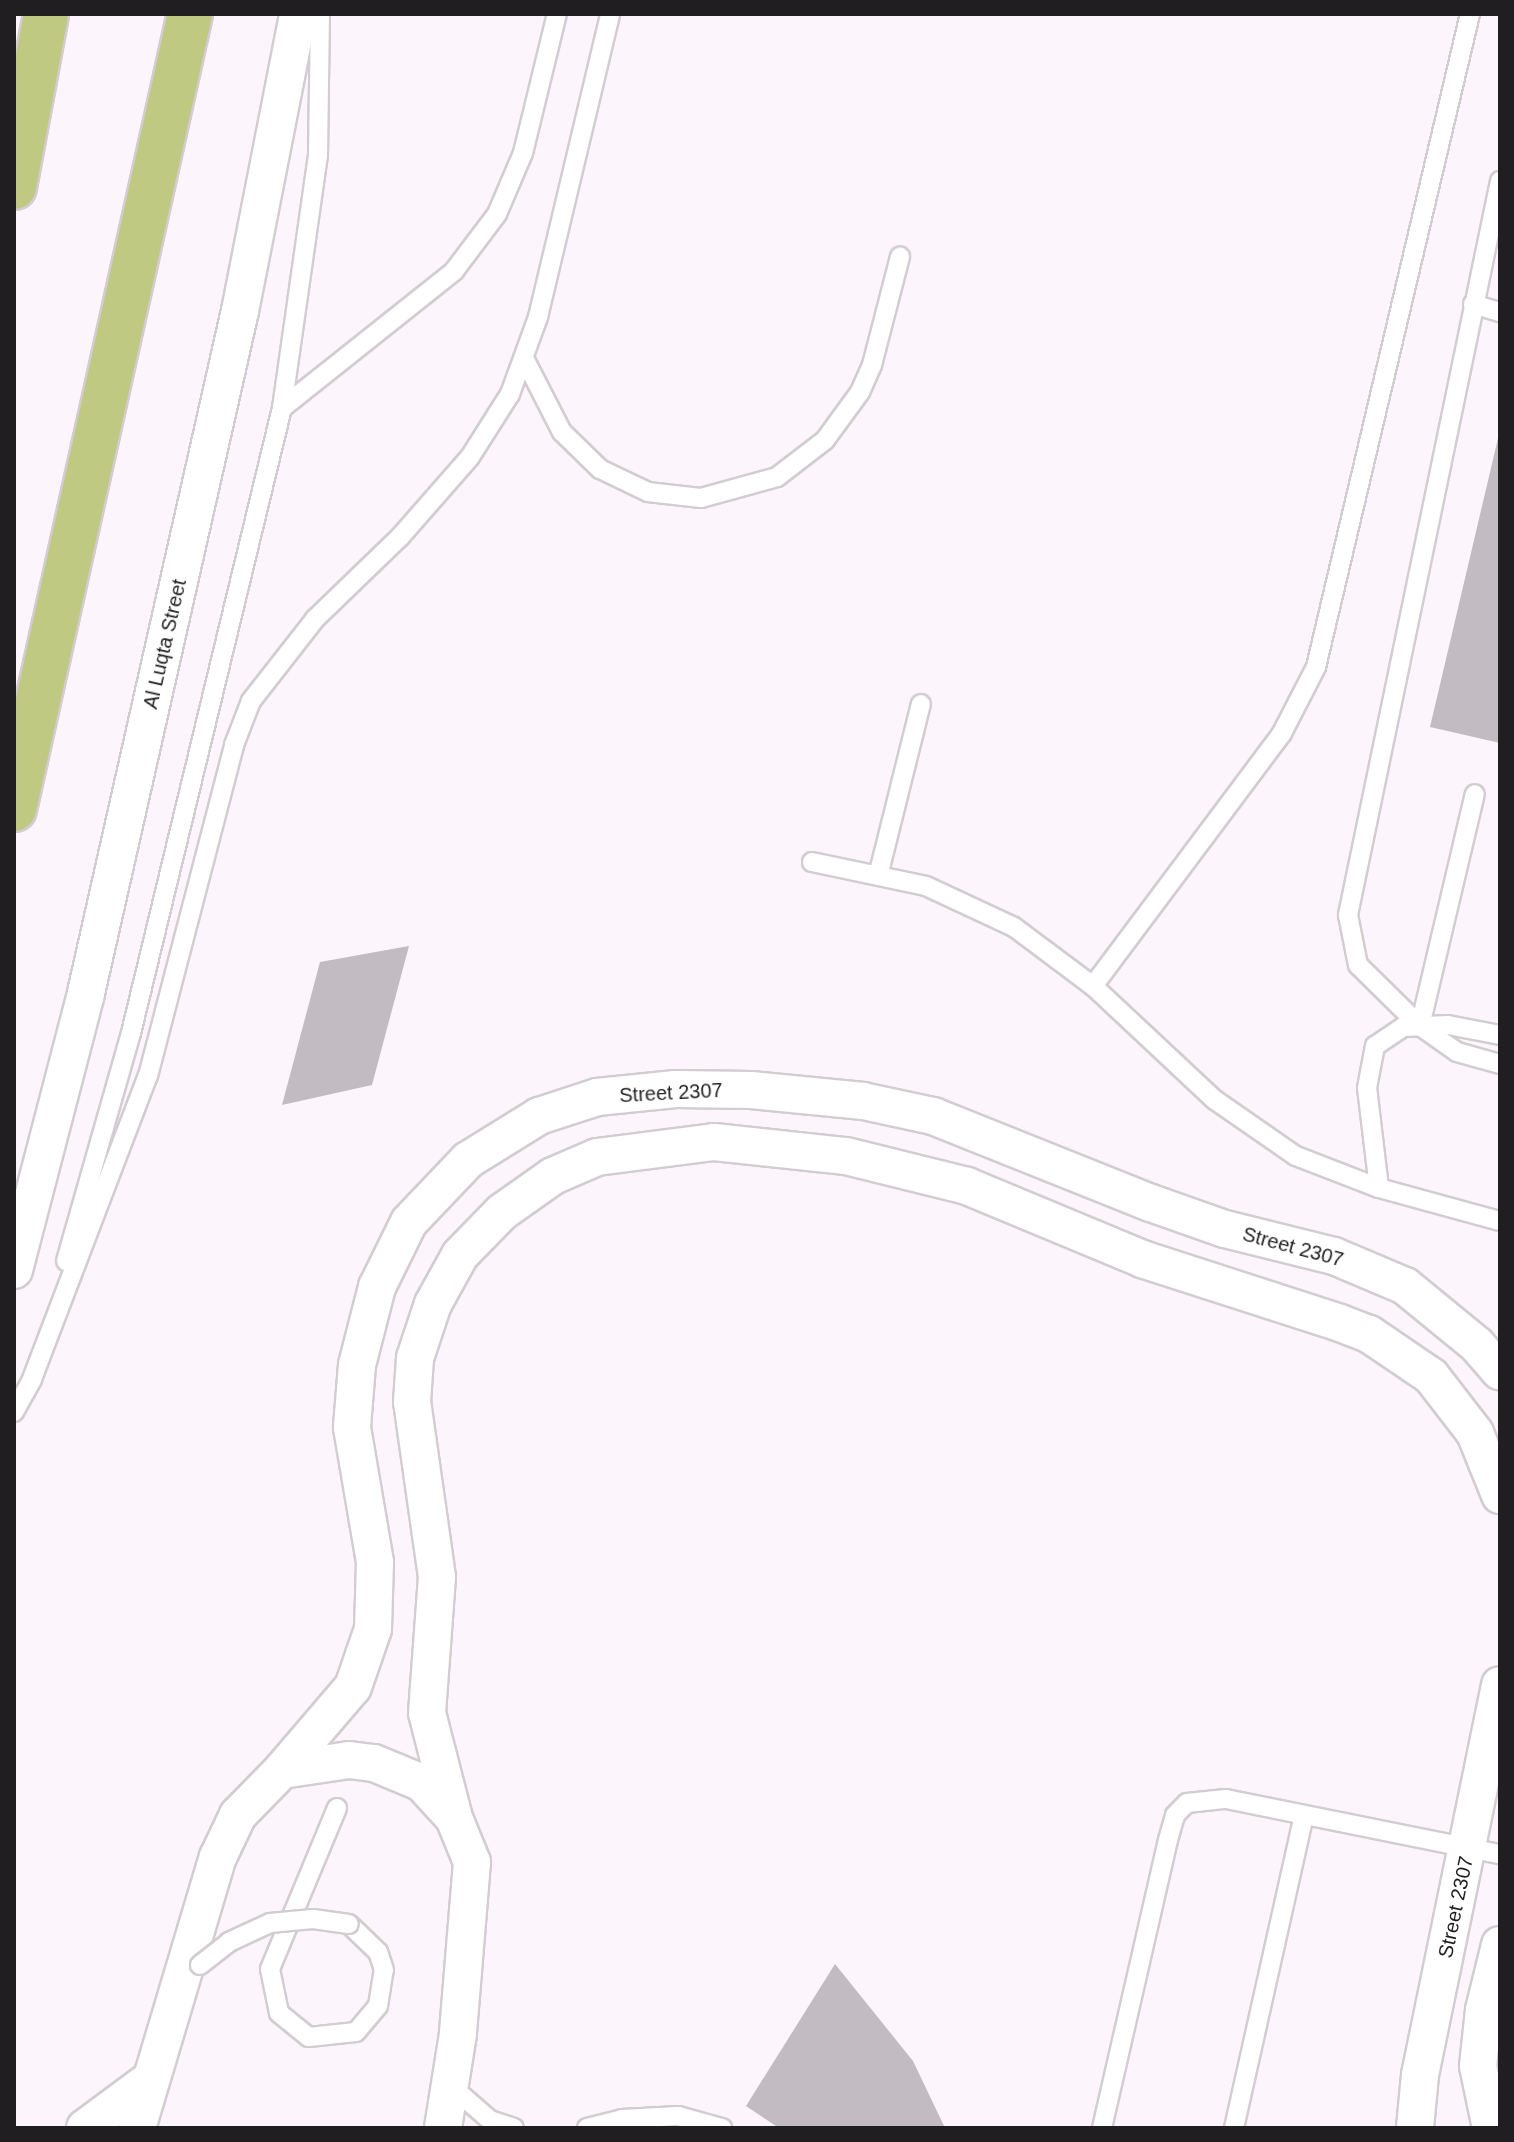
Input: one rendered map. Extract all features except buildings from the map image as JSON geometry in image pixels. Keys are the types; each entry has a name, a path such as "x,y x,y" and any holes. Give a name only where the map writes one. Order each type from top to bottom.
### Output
{"main road":[{"path":"14,187 46,14"},
{"path":"14,809 190,14"}],"street":[{"name":"Al Luqta Street","path":"14,1270 86,993 237,327 298,14"},
{"name":"Street 2307","path":"137,2128 176,1993 231,1829 353,1687 373,1629 375,1562 352,1427 357,1365 382,1276 409,1222 468,1160 539,1116 597,1097 676,1089 751,1090 863,1101 933,1116 1151,1203 1225,1229 1334,1256 1405,1286 1477,1345 1500,1371"},
{"path":"443,2128 451,2086 472,1899 472,1862 454,1818 427,1713 437,1577 412,1402 415,1358 433,1304 460,1255 502,1212 553,1176 597,1157 714,1142 846,1156 967,1186 1142,1259 1369,1334 1431,1376 1475,1433 1500,1495"},
{"name":"Street 2307","path":"1415,2128 1420,2075 1484,1851 1500,1685"},
{"path":"282,1770 328,1761 374,1763 422,1783 454,1818"},
{"path":"1491,2128 1478,2066 1484,2010 1500,1945"},
{"path":"85,2128 151,2079"}],"lane":[{"path":"32,1379 131,1033 282,408 318,155 320,14"},
{"path":"282,408 454,271 497,214 523,153 557,14"},
{"path":"14,1412 32,1379 148,1076 234,745 251,701 315,619 400,537 470,457 525,360 610,14"},
{"path":"1093,986 1282,733 1316,667 1470,14"},
{"path":"1500,181 1348,915 1358,965 1420,1026 1457,1052 1500,1064"},
{"path":"525,360 562,432 600,469 648,492 701,498 777,477 825,440 860,392 872,365 900,257"},
{"path":"1473,304 1500,312"},
{"path":"879,872 921,704"},
{"path":"203,737 234,745"},
{"path":"1420,1026 1475,794"},
{"path":"812,862 879,872 948,895 1014,927 1093,986 1251,1127 1296,1156 1379,1188 1500,1221"},
{"path":"1379,1188 1367,1088 1369,1062 1387,1033 1420,1026 1464,1027 1500,1035"},
{"path":"1102,2128 1175,1815 1187,1803 1203,1798 1484,1851"},
{"path":"176,1993 200,1965 229,1942 270,1923 313,1919 349,1924 378,1952 384,1970 378,2006 356,2032 309,2037 279,2013 270,1969 337,1808"},
{"path":"1234,2128 1304,1816"},
{"path":"451,2086 490,2120 514,2128"},
{"path":"587,2128 622,2119 678,2116 722,2128"}]}
